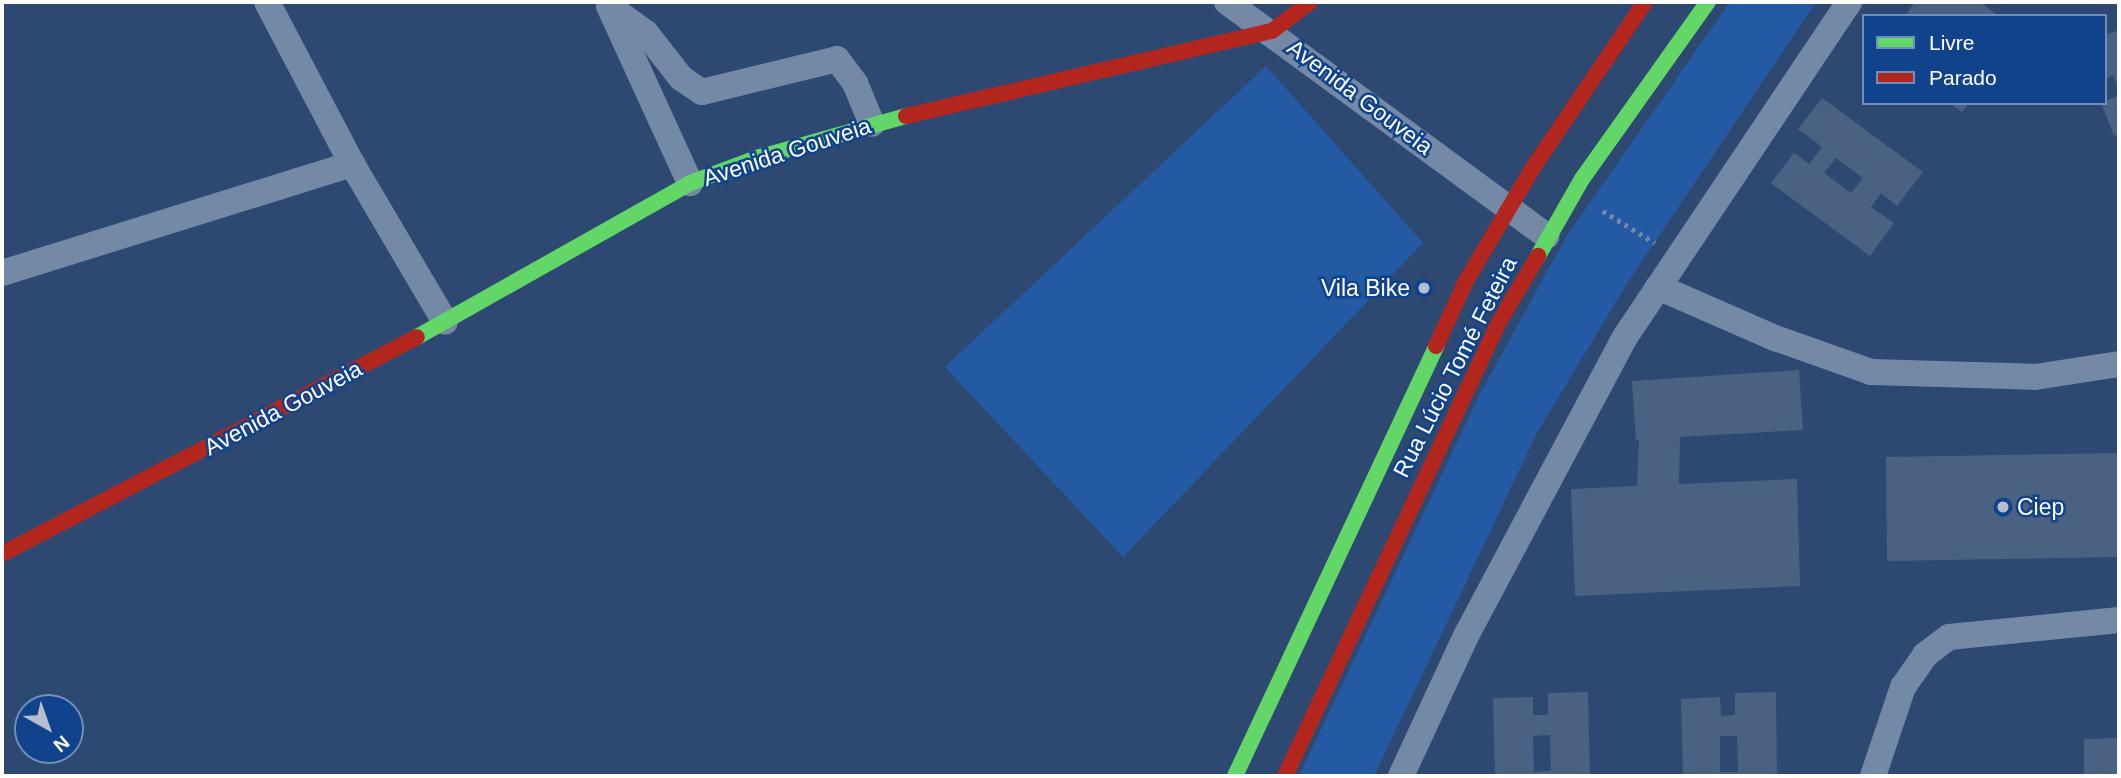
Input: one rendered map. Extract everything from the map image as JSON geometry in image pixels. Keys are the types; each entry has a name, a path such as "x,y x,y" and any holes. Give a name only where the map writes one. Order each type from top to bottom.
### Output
{"main road":[{"path":"1272,31 1310,2"},
{"name":"Rua Lúcio Tomé Feteira","path":"1234,776 1466,281 1511,210 1534,166 1645,2"},
{"name":"Rua Lúcio Tomé Feteira","path":"1285,776 1488,343 1547,236 1708,2"},
{"name":"Avenida Gouveia","path":"2,554 444,322 690,183 760,157 872,124 1272,31"}],"street":[{"path":"267,2 352,164 444,322"},
{"path":"1227,2 1272,31"},
{"path":"1401,776 1532,506 1625,337 1849,2"},
{"path":"608,4 637,24 681,78 702,92 837,59 855,83 872,124"},
{"path":"608,4 690,183"},
{"name":"Avenida Gouveia","path":"1272,31 1547,236"},
{"path":"2,273 352,164"},
{"path":"1658,287 1775,338 1871,372 2035,377 2119,363"},
{"path":"1873,776 1903,687 1925,655 1949,637 2119,620"}],"path":[{"path":"1593,220 1607,197"},
{"path":"1600,209 1676,257"}],"shaded area":[{"path":"1730,2 1816,2 1628,282 1537,433 1374,776 1299,776 1481,392 1566,237"},
{"path":"1266,66 1423,243 1123,557 945,367"}],"building":[{"path":"1915,2 1980,2 1996,14 1906,14"},
{"path":"2119,30 2119,90 2113,75 2107,78 2107,34"},
{"path":"2119,95 2119,134 2114,136 2102,105 2107,105 2107,100"},
{"path":"1822,98 1923,172 1897,206 1881,193 1871,207 1894,223 1870,256 1771,183 1794,153 1809,164 1822,147 1798,129","holes":["1836,158 1863,178 1851,193 1824,173"]},
{"path":"1953,105 1967,105 1962,112"},
{"path":"1799,370 1803,430 1680,437 1679,484 1797,479 1800,586 1575,596 1571,489 1637,486 1639,440 1636,440 1632,381"},
{"name":"Ciep","path":"2119,453 2119,557 1887,561 1886,457"},
{"path":"1588,692 1590,776 1495,776 1493,698 1533,697 1533,715 1548,715 1548,693","holes":["1550,735 1551,771 1534,772 1533,736"]},
{"path":"1776,692 1777,776 1683,776 1681,699 1720,697 1721,716 1735,715 1735,693","holes":["1720,736 1737,736 1738,772 1720,772"]},
{"path":"2119,738 2119,776 2084,776 2084,739"}],"traffic: fast":[{"path":"1538,256 1582,179 1708,2"},
{"path":"417,337 690,183 760,157 906,116"},
{"path":"1235,776 1436,346"}],"traffic: jam":[{"path":"906,116 1272,31 1310,2"},
{"path":"1436,346 1466,281 1534,166 1645,2"},
{"path":"1285,776 1499,322 1538,256"},
{"path":"2,554 417,337"}],"place":[{"name":"Vila Bike","path":"1424,288"},
{"name":"Ciep","path":"2003,507"}]}
